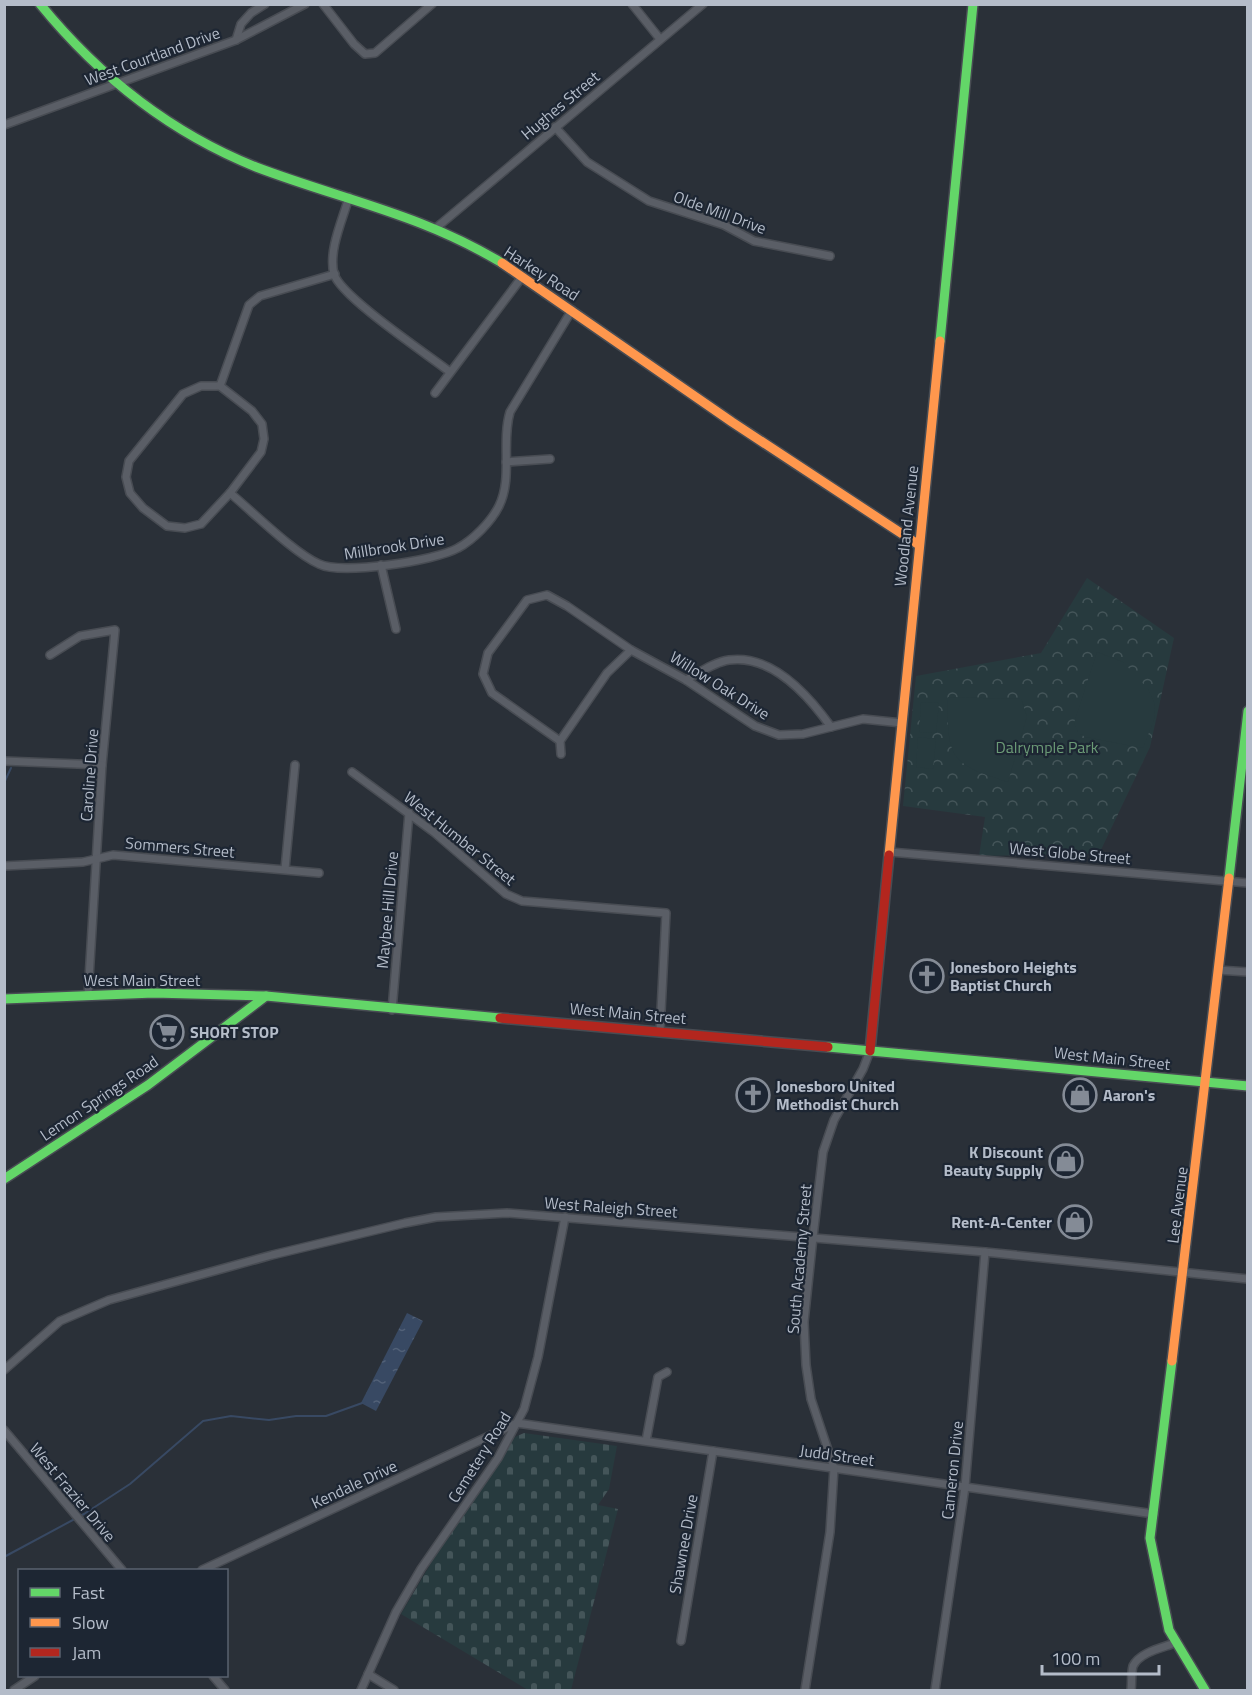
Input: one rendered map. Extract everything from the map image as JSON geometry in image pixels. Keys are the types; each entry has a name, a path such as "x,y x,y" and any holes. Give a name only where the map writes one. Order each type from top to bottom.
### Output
{"street":[{"name":"Harkey Road","path":"40,4 70,42 119,84 185,132 238,159 436,228 474,247 572,310 670,379 919,545"},
{"path":"236,40 241,24 251,13 265,4"},
{"name":"West Courtland Drive","path":"4,125 236,40 305,4"},
{"path":"323,4 354,44 365,54 375,53 432,4"},
{"path":"632,4 660,39"},
{"name":"Hughes Street","path":"436,228 703,4"},
{"name":"Woodland Avenue","path":"870,1051 973,4"},
{"name":"Olde Mill Drive","path":"555,126 587,162 649,201 724,225 754,241 830,256"},
{"path":"349,197 334,249 334,274 354,298 450,372"},
{"path":"220,386 249,305 260,296 334,274"},
{"path":"435,393 522,277"},
{"name":"Millbrook Drive","path":"230,493 320,565 339,569 439,556 468,542 500,505 506,462 506,429 510,412 572,310"},
{"path":"201,386 220,386 252,411 262,424 264,439 261,452 230,493 201,524 185,528 168,526 143,508 130,493 126,477 129,461 183,394 201,386"},
{"path":"506,462 549,459"},
{"path":"381,565 396,629"},
{"name":"Willow Oak Drive","path":"560,741 492,693 483,674 488,653 527,600 547,595 631,650 686,680 755,726 779,735 803,734 863,719 902,723"},
{"name":"Caroline Drive","path":"50,656 80,636 116,630 102,765 88,994"},
{"path":"561,754 560,741 607,673 631,650"},
{"path":"686,680 728,660 762,665 811,699 831,727"},
{"name":"Lee Avenue","path":"1205,1690 1175,1643 1162,1605 1150,1538 1185,1274 1248,711"},
{"path":"4,761 102,765"},
{"path":"285,869 295,765"},
{"name":"West Humber Street","path":"352,772 409,813 506,894 522,902 666,913 660,1031"},
{"name":"Maybee Hill Drive","path":"392,1010 409,813"},
{"name":"West Globe Street","path":"890,852 1248,883"},
{"name":"Sommers Street","path":"4,866 96,859 113,855 319,873"},
{"path":"1218,970 1248,972"},
{"name":"West Main Street","path":"4,999 88,994 266,996 392,1010 660,1031 1248,1086"},
{"name":"Lemon Springs Road","path":"4,1179 148,1085 266,996"},
{"name":"South Academy Street","path":"805,1690 830,1532 834,1468 811,1399 806,1365 804,1322 823,1152 834,1120 863,1069 870,1051"},
{"name":"West Raleigh Street","path":"4,1370 60,1321 109,1300 208,1271 436,1216 507,1213 565,1217 986,1252 1248,1280"},
{"name":"Cemetery Road","path":"361,1690 401,1604 498,1458 517,1423 531,1385 565,1217"},
{"name":"Cameron Drive","path":"935,1690 965,1487 986,1252"},
{"path":"646,1441 658,1377 667,1372"},
{"name":"Judd Street","path":"517,1423 1154,1514"},
{"name":"Kendale Drive","path":"204,1569 517,1423"},
{"name":"West Frazier Drive","path":"4,1430 121,1569"},
{"name":"Shawnee Drive","path":"681,1641 712,1451"},
{"path":"1131,1690 1133,1666 1150,1652 1175,1643"},
{"path":"368,1674 394,1690"},
{"path":"14,1690 34,1677"},
{"path":"214,1677 225,1690"}],"green space":[{"name":"Dalrymple Park","path":"1087,578 1174,638 1150,747 1099,854 979,856 985,817 903,806 916,676 1041,653"},
{"path":"1097,652 1123,662 1148,689 1154,702 1155,717 1143,748 1085,737 1078,732 1074,723"},
{"path":"948,697 1021,699 1027,716 1008,782 974,770 956,755 951,746 949,733"},
{"path":"921,702 939,703 936,733 919,732"},
{"path":"918,737 936,739 933,769 916,767"},
{"path":"524,1433 617,1446 609,1489 598,1505 618,1509 571,1690 528,1690 401,1614 450,1531 515,1437"}],"water":[{"path":"407,1313 423,1321 376,1411 361,1403"}],"waterway":[{"path":"4,783 11,768"},
{"path":"4,1557 84,1514 130,1484 203,1421 231,1416 269,1420 296,1416 326,1416 365,1402"}],"traffic: fast":[{"path":"40,4 62,30 111,78 166,119 195,137 256,167 442,232 502,263"},
{"path":"940,341 973,4"},
{"path":"1229,878 1248,711"},
{"path":"4,999 154,993 266,996 500,1018"},
{"path":"4,1179 148,1085 266,996"},
{"path":"828,1047 1248,1086"},
{"path":"1172,1361 1150,1538 1169,1630 1205,1690"}],"traffic: slow":[{"path":"502,263 732,422 919,545"},
{"path":"889,855 940,341"},
{"path":"1172,1361 1229,878"}],"traffic: jam":[{"path":"870,1051 889,855"},
{"path":"500,1018 828,1047"}],"place":[{"name":"Jonesboro Heights Baptist Church","path":"927,976"},
{"name":"SHORT STOP","path":"167,1032"},
{"name":"Jonesboro United Methodist Church","path":"753,1095"},
{"name":"Aaron's","path":"1080,1095"},
{"name":"K Discount Beauty Supply","path":"1066,1161"},
{"name":"Rent-A-Center","path":"1075,1222"}]}
